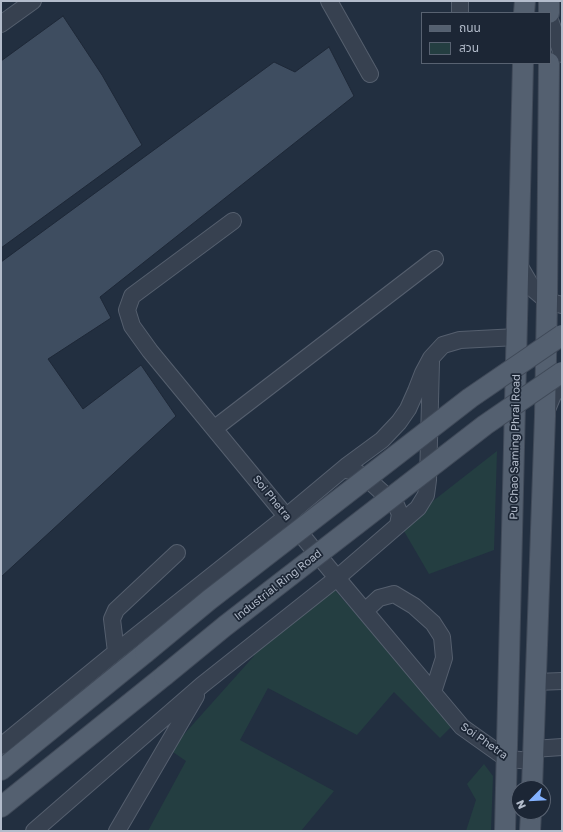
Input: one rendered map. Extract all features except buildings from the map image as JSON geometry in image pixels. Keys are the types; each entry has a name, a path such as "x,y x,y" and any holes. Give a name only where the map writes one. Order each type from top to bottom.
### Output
{"main road":[{"path":"524,12 525,1"},
{"path":"549,1 549,12"},
{"name":"Pu Chao Saming Phrai Road","path":"505,831 523,64"},
{"path":"532,780 545,416 555,303 549,64"},
{"path":"1,770 209,600 470,398 562,335"},
{"name":"Industrial Ring Road","path":"1,807 225,626 485,425 562,372"},
{"path":"530,831 531,820"}],"street":[{"path":"1,24 33,1"},
{"path":"329,1 370,74"},
{"path":"460,1 460,12"},
{"path":"551,23 562,54"},
{"name":"Soi Phetra","path":"233,221 132,296 127,310 132,326 462,727 507,759 533,755 562,747"},
{"path":"215,428 435,259"},
{"path":"519,264 533,289 555,303"},
{"path":"1,746 287,516 343,469 382,440 399,422 408,409 423,372 431,358 443,345 460,340 517,337"},
{"path":"34,831 202,685 338,578 418,508 426,495 429,457 431,358"},
{"path":"545,416 553,395 562,384"},
{"path":"343,469 358,473 373,484 396,505 400,514 398,525"},
{"path":"116,652 112,619 116,610 177,553"},
{"path":"365,611 379,598 394,594 414,606 434,623 442,637 444,658 433,692"},
{"path":"536,682 562,681"},
{"path":"117,831 202,685"}],"green space":[{"path":"497,451 494,550 429,574 401,526"},
{"path":"326,580 453,725 440,738 394,692 357,735 268,688 240,740 334,791 301,831 148,831 186,761 170,750 254,656 248,637"},
{"path":"484,764 493,776 491,831 466,831 476,800 467,784"}]}
